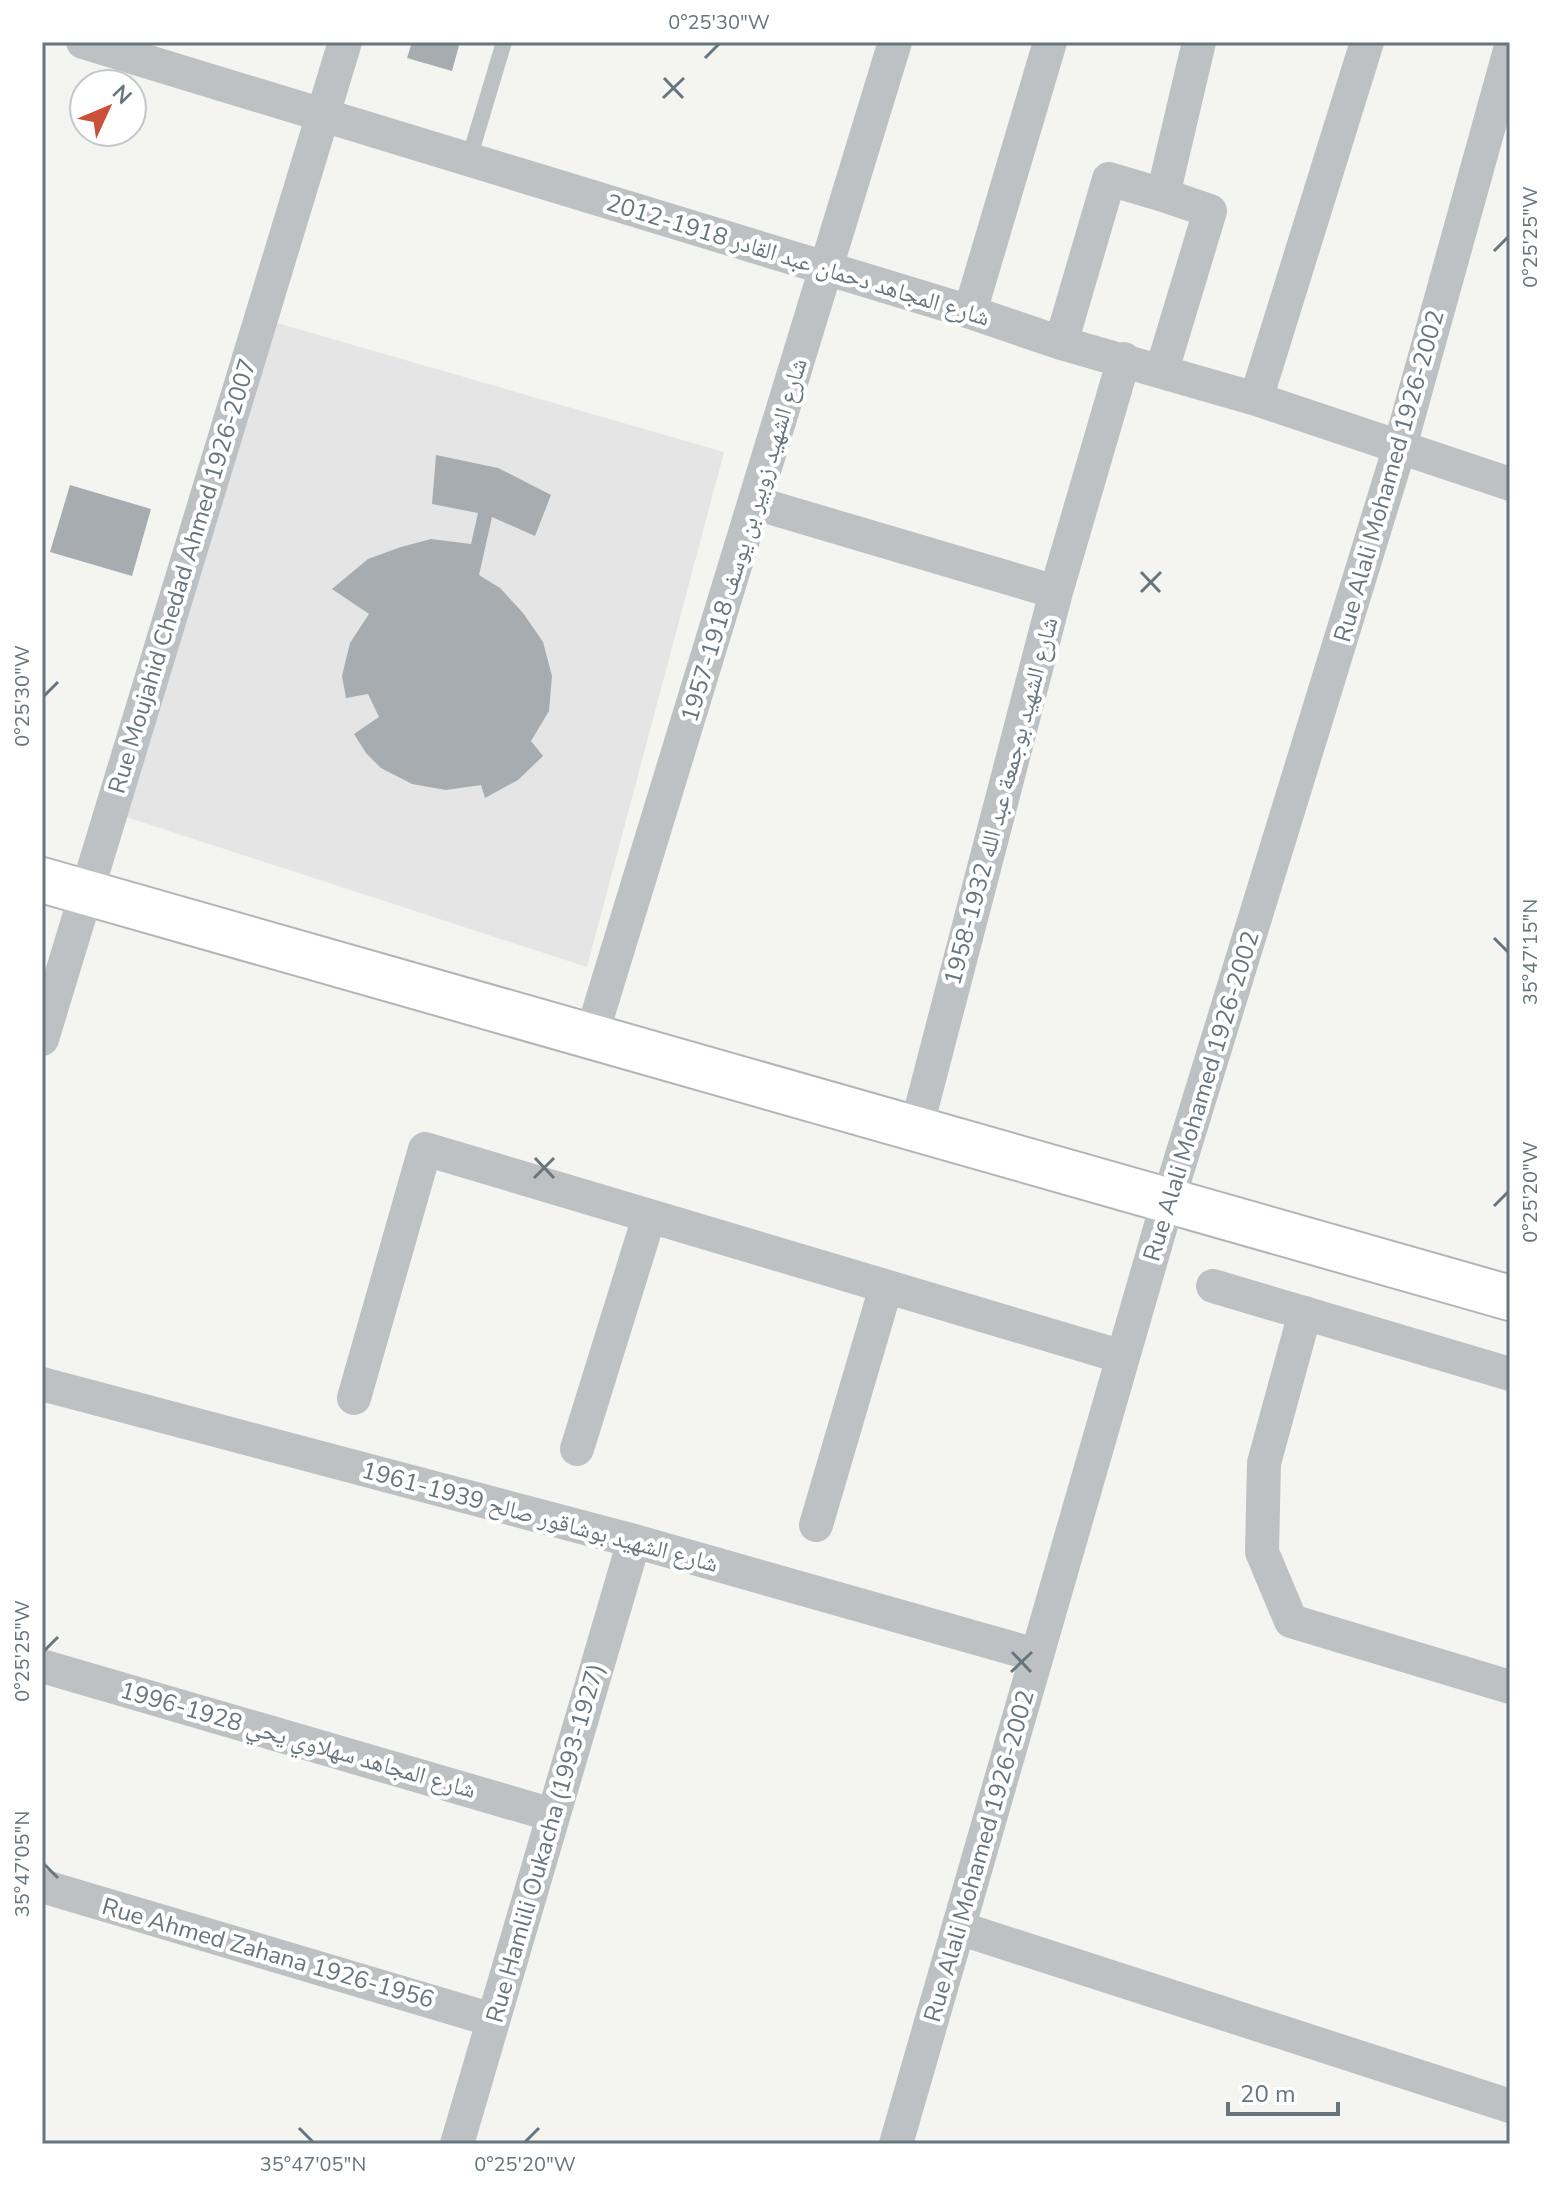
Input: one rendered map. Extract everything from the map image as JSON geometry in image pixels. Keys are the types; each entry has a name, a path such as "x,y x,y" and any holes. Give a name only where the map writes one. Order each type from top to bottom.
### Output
{"main road":[{"path":"42,880 1510,1298"}],"street":[{"name":"شارع المجاهد دحمان عبد القادر 1918-2012","path":"83,42 970,312 1061,343 1256,399 1510,484"},
{"name":"Rue Moujahid Chedad Ahmed 1926-2007","path":"42,1039 345,42"},
{"name":"شارع الشهيد زوبير بن يوسف 1918-1957","path":"591,1037 895,42"},
{"path":"970,312 1050,42"},
{"path":"1163,195 1199,42"},
{"path":"1256,399 1367,42"},
{"name":"Rue Alali Mohamed 1926-2002","path":"896,2144 1168,1201 1400,447 1510,50"},
{"path":"1061,343 1109,179 1210,211 1162,370"},
{"path":"1056,592 1124,359"},
{"name":"شارع الشهيد بوجمعة عبد الله 1932-1958","path":"755,503 1056,592 916,1129"},
{"path":"354,1398 425,1149 1123,1357"},
{"path":"577,1449 649,1217"},
{"path":"1213,1286 1510,1374"},
{"path":"816,1525 886,1287"},
{"path":"1305,1313 1264,1463 1262,1552 1291,1621 1510,1687"},
{"name":"شارع الشهيد بوشاقور صالح 1939-1961","path":"42,1384 634,1541 1036,1655"},
{"name":"Rue Hamlili Oukacha (1993-1927)","path":"457,2144 634,1541"},
{"name":"شارع المجاهد سهلاوي يحي 1928-1996","path":"42,1666 553,1815"},
{"name":"Rue Ahmed Zahana 1926-1956","path":"42,1886 493,2020"},
{"path":"959,1928 1510,2106"}],"lane":[{"path":"469,159 504,42"}],"shaded area":[{"path":"270,321 724,452 587,967 120,815"}],"building":[{"path":"412,42 460,42 452,71 407,58"},
{"path":"436,455 498,468 551,495 535,536 492,517 479,575 500,588 523,613 543,642 552,676 549,711 531,741 543,756 518,780 485,798 481,785 446,790 412,784 381,768 366,753 354,734 379,717 368,694 346,698 342,676 350,643 369,614 332,589 368,559 401,547 431,539 471,544 478,513 432,504"},
{"path":"70,485 151,509 132,576 50,552"}]}
